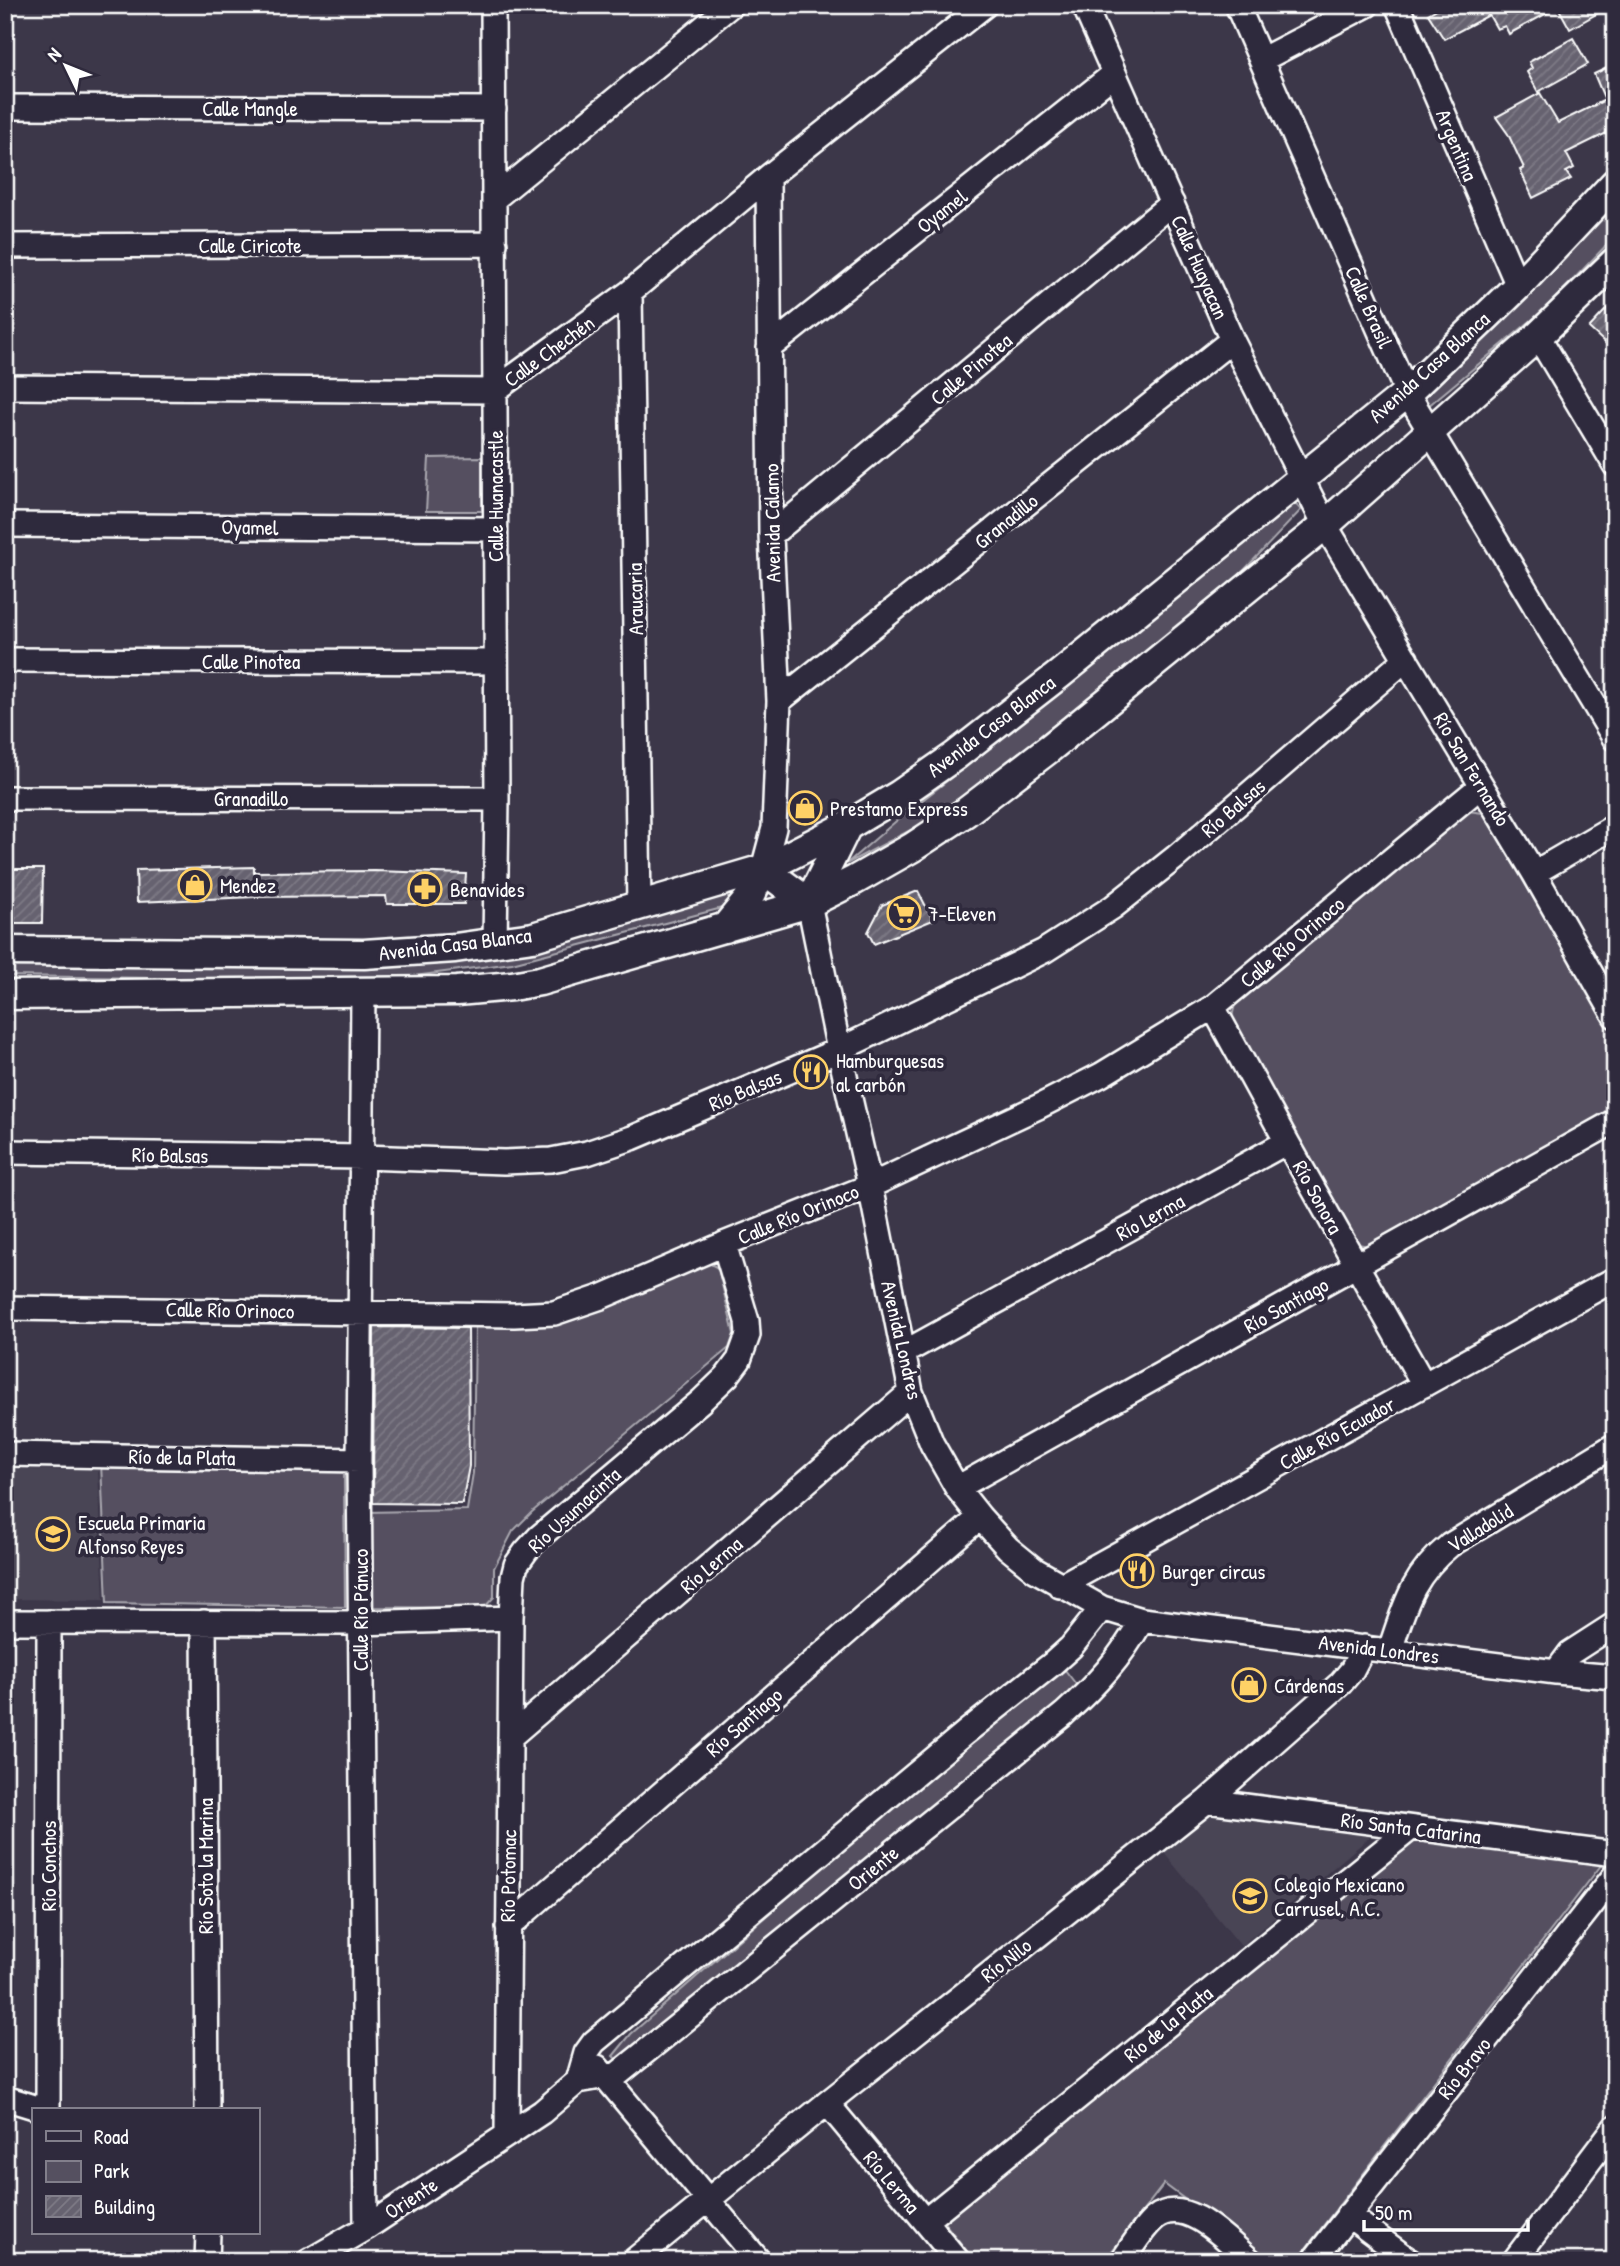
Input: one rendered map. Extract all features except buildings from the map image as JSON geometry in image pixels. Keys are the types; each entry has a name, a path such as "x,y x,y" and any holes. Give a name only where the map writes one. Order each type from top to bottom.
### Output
{"street":[{"name":"Calle Huanacastle","path":"494,5 497,799 495,944"},
{"path":"495,198 731,5"},
{"name":"Calle Chechén","path":"5,387 495,391 630,292 768,177 985,5"},
{"name":"Calle Huayacan","path":"1084,5 1232,340 1325,525"},
{"name":"Calle Brasil","path":"1237,5 1407,393 1615,739"},
{"path":"1261,60 1367,5"},
{"name":"Argentina","path":"1396,5 1518,286"},
{"name":"Oyamel","path":"769,348 1114,74"},
{"name":"Calle Mangle","path":"5,107 494,109"},
{"name":"Avenida Cálamo","path":"763,869 774,828 779,701 771,535 768,177"},
{"name":"Avenida Casa Blanca","path":"5,951 364,954 495,944 533,937 763,869 847,826 899,795 1060,674 1407,393 1518,286 1615,183"},
{"name":"Calle Pinotea","path":"771,535 1172,203"},
{"name":"Calle Ciricote","path":"5,246 495,244"},
{"name":"Avenida Casa Blanca","path":"5,995 363,993 457,991 512,986 540,981 808,903 913,847 966,812 1050,748 1325,525 1538,336 1615,262"},
{"name":"Araucaria","path":"630,292 639,906"},
{"path":"1538,336 1615,466"},
{"name":"Granadillo","path":"779,701 1232,340"},
{"name":"Oyamel","path":"5,525 495,529"},
{"name":"Río San Fernando","path":"1325,525 1534,873 1615,1016"},
{"name":"Río Balsas","path":"5,1152 363,1157 504,1162 551,1160 587,1153 632,1138 839,1050 1044,951 1114,907 1176,857 1406,659"},
{"name":"Calle Pinotea","path":"5,660 496,662"},
{"name":"Calle Río Orinoco","path":"5,1308 514,1315 554,1313 601,1297 870,1186 1101,1075 1213,1007 1481,786"},
{"name":"Granadillo","path":"5,797 497,799"},
{"path":"726,928 748,900 763,869 808,903 847,826"},
{"path":"1534,873 1615,826"},
{"name":"Avenida Londres","path":"808,903 870,1186 911,1392 932,1444 957,1488 1008,1548 1060,1586 1102,1608 1142,1620 1615,1677"},
{"path":"455,948 447,969 457,991"},
{"name":"Calle Río Pánuco","path":"363,993 359,1460 366,2228"},
{"name":"Río Sonora","path":"1213,1007 1424,1385"},
{"name":"Río Santiago","path":"957,1488 1615,1121"},
{"name":"Río Lerma","path":"903,1353 1287,1142"},
{"name":"Río Usumacinta","path":"511,1618 513,1577 516,1565 526,1551 539,1537 701,1401 739,1360 748,1335 747,1321 724,1244"},
{"name":"Calle Río Ecuador","path":"1060,1586 1615,1279"},
{"name":"Río Lerma","path":"510,1737 911,1392"},
{"name":"Valladolid","path":"1391,1650 1404,1608 1417,1580 1431,1560 1450,1545 1615,1445"},
{"name":"Río de la Plata","path":"5,1454 359,1460"},
{"name":"Río Santiago","path":"508,1927 980,1517"},
{"path":"578,2081 586,2053 594,2042 965,1733 1052,1664 1071,1647 1102,1608"},
{"path":"5,1622 360,1623 511,1618"},
{"name":"Río Potomac","path":"507,2134 511,1618"},
{"name":"Oriente","path":"309,2261 366,2228 542,2112 578,2081 618,2074 1064,1714 1111,1669 1142,1620"},
{"name":"Río Conchos","path":"46,2108 49,1622"},
{"name":"Río Soto la Marina","path":"204,1622 206,2108"},
{"path":"1556,1672 1570,1653 1615,1623"},
{"name":"Río Nilo","path":"633,2261 708,2198 1207,1801 1341,1683 1352,1670 1364,1647"},
{"name":"Río Santa Catarina","path":"1207,1801 1615,1854"},
{"name":"Río de la Plata","path":"925,2221 1411,1828"},
{"name":"Río Bravo","path":"1313,2261 1615,1875"},
{"path":"586,2053 759,2261"},
{"path":"5,2098 39,2108"},
{"name":"Río Lerma","path":"827,2103 958,2261"},
{"path":"1514,2261 1615,2127"},
{"path":"1122,2261 1146,2227 1161,2214 1181,2211 1199,2219 1251,2261"},
{"path":"1348,2215 1410,2261"},
{"path":"207,2261 208,2234"}],"shaded area":[{"name":"Escuela Primaria Alfonso Reyes","path":"5,1469 98,1470 104,1600 5,1599"},
{"name":"Colegio Mexicano Carrusel, A.C.","path":"1202,1813 1364,1830 1371,1836 1241,1946 1159,1847"}],"green space":[{"path":"1615,193 1615,236 1545,309 1427,407 1417,390 1534,292"},
{"path":"482,457 482,511 426,511 429,458"},
{"path":"1292,500 1301,510 1228,587 943,813 846,864 902,816 1061,692"},
{"path":"1468,811 1483,813 1615,1035 1615,1113 1370,1246 1357,1244 1232,1017 1235,1004"},
{"path":"723,893 730,899 722,908 512,963 377,981 5,976 5,962 390,965"},
{"path":"707,1262 718,1268 734,1334 729,1348 532,1512 513,1531 494,1568 494,1597 484,1608 363,1607 366,1512 467,1510 473,1473 475,1322"},
{"path":"101,1463 344,1467 345,1607 107,1603"},
{"path":"1065,1670 1082,1692 621,2064 613,2056 631,2034 994,1717"},
{"path":"1413,1838 1602,1864 1296,2261 1268,2261 1164,2184 1104,2261 975,2261 943,2221"}],"place":[{"name":"Prestamo Express","path":"805,808"},
{"name":"Mendez","path":"195,885"},
{"name":"Benavides","path":"425,889"},
{"name":"7-Eleven","path":"904,913"},
{"name":"Hamburguesas al carbón","path":"811,1072"},
{"name":"Escuela Primaria Alfonso Reyes","path":"53,1534"},
{"name":"Burger circus","path":"1137,1571"},
{"name":"Cárdenas","path":"1249,1685"},
{"name":"Colegio Mexicano Carrusel, A.C.","path":"1250,1896"}]}
